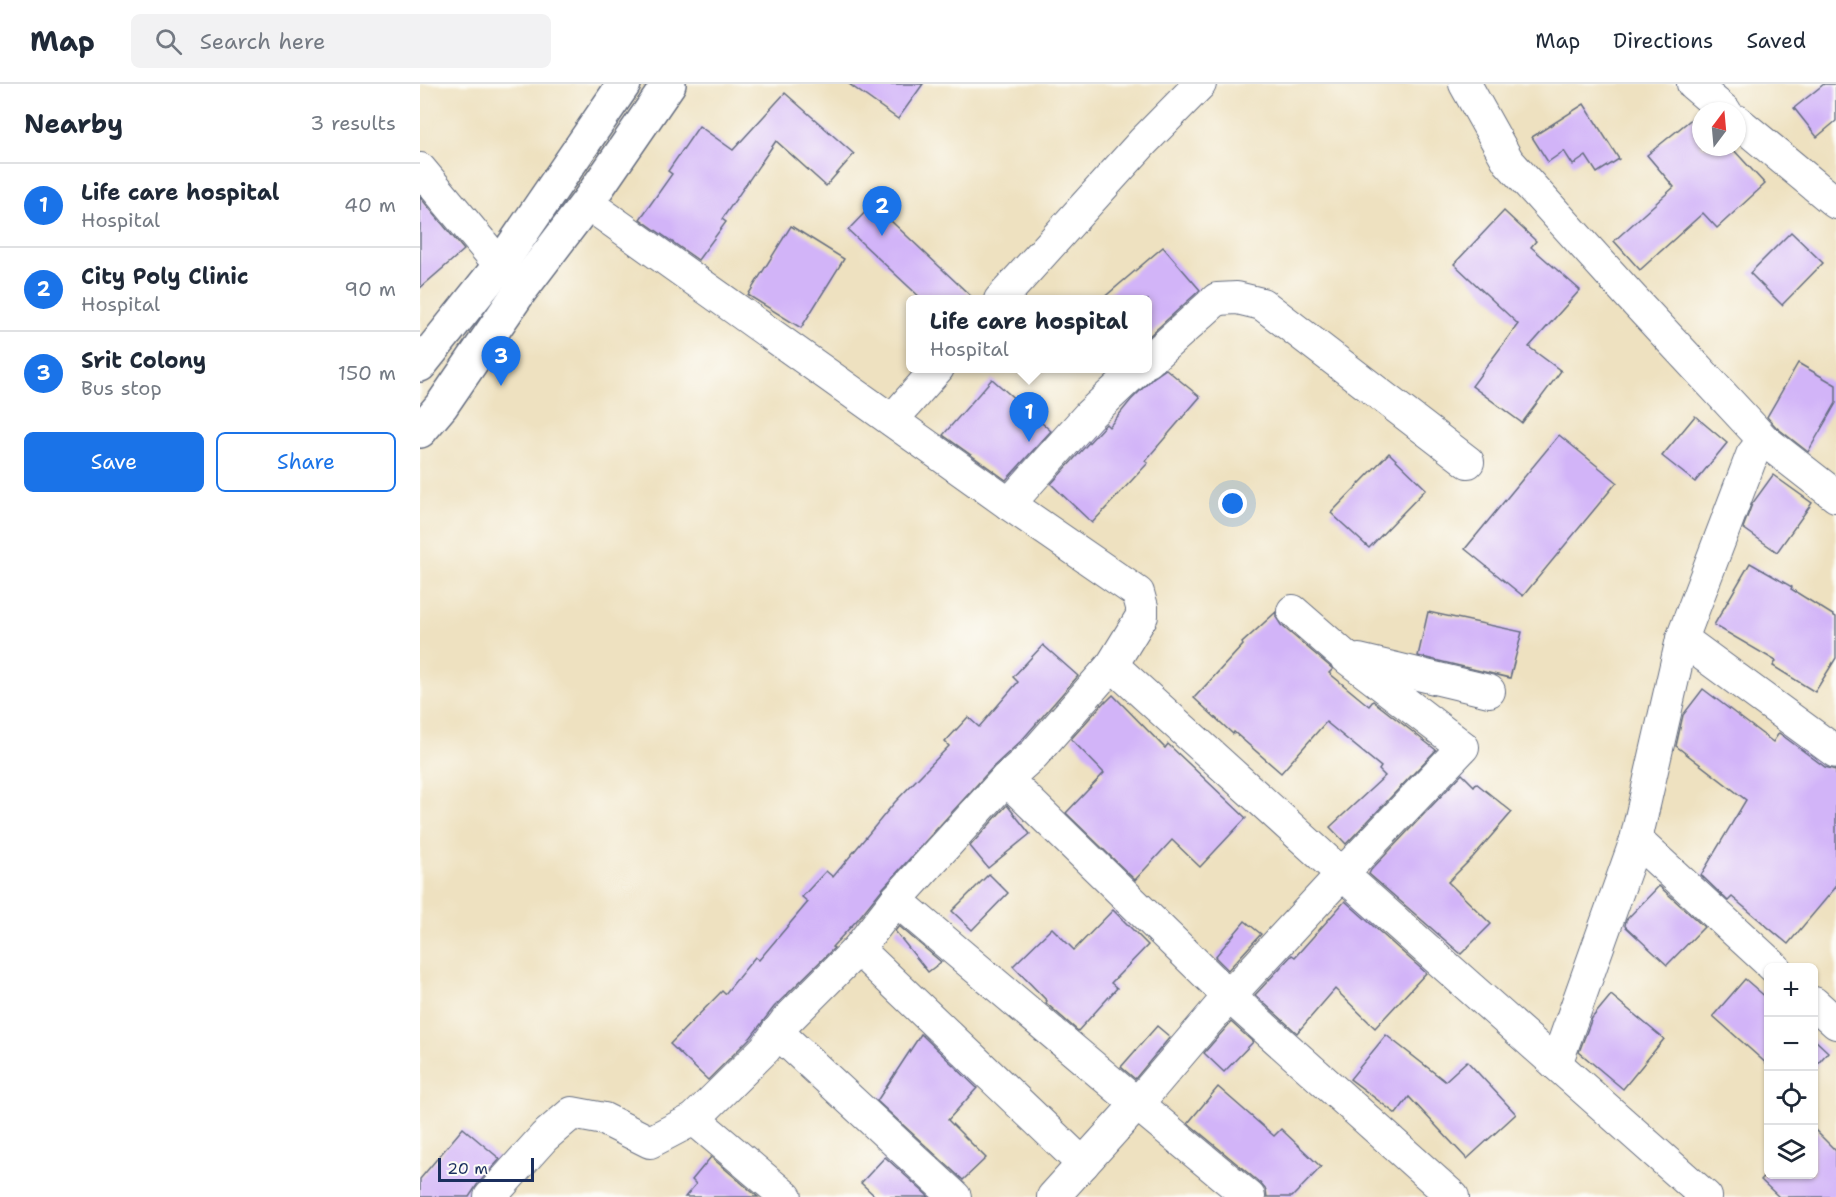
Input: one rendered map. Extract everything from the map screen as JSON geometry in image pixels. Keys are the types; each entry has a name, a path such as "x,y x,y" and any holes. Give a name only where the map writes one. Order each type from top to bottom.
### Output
{"main road":[{"path":"420,365 500,265 624,84"},
{"path":"420,431 442,405 520,291 586,203 669,84"}],"street":[{"path":"1005,295 1143,142 1200,84"},
{"path":"1465,84 1508,161 1764,440 1836,496"},
{"path":"1693,84 1714,102"},
{"path":"1746,128 1836,203"},
{"path":"420,169 500,265"},
{"path":"490,1197 544,1137 572,1113 604,1119 650,1142 693,1119 765,1048 787,1020 858,950 896,900 1006,779 1034,754 1112,665 1142,616 1138,593 586,203"},
{"path":"1152,357 1217,299 1237,298 1262,304 1468,462"},
{"path":"892,420 934,373"},
{"path":"1009,504 1089,414 1135,373"},
{"path":"1556,1064 1636,840 1682,639 1752,455 1764,440"},
{"path":"1053,1197 1137,1104 1229,996 1463,747 1347,658 1293,611"},
{"path":"1682,639 1836,752"},
{"path":"1347,658 1489,691"},
{"path":"1112,665 1342,874 1706,1197"},
{"path":"1006,779 1229,996 1453,1197"},
{"path":"1636,840 1770,963"},
{"path":"896,900 1249,1197"},
{"path":"858,950 1083,1164"},
{"path":"1818,1007 1836,1023"},
{"path":"777,1032 955,1197"},
{"path":"693,1119 786,1197"}],"building":[{"path":"849,84 923,84 898,119"},
{"path":"1824,84 1836,84 1836,121 1817,137 1794,108"},
{"path":"785,93 854,154 826,186 776,141 722,219 726,222 698,260 640,219 672,174 668,171 699,126 733,150"},
{"path":"1584,104 1619,159 1597,173 1586,156 1573,165 1564,151 1548,162 1532,137"},
{"path":"1692,119 1692,156 1739,156 1765,184 1717,228 1703,213 1640,270 1614,241 1674,187 1647,155"},
{"path":"420,197 464,250 420,288"},
{"path":"873,204 970,295 918,295 848,230"},
{"path":"1504,211 1536,241 1531,247 1580,290 1529,347 1561,371 1522,423 1472,386 1518,324 1454,264"},
{"path":"791,226 844,259 801,328 748,295"},
{"path":"1791,232 1823,263 1782,305 1750,273"},
{"path":"1163,247 1200,290 1152,333 1152,295 1107,295"},
{"path":"1798,363 1836,385 1836,403 1808,452 1767,417"},
{"path":"1166,369 1200,397 1145,461 1148,463 1092,523 1051,484 1106,424 1109,427 1131,400 1153,378"},
{"path":"992,379 1051,431 1006,480 943,435"},
{"path":"1695,416 1727,443 1695,482 1662,456"},
{"path":"1559,435 1617,482 1523,596 1465,549"},
{"path":"1389,453 1426,489 1369,548 1331,513"},
{"path":"1773,475 1812,503 1777,552 1743,528 1752,504"},
{"path":"1750,563 1792,587 1791,589 1836,617 1836,658 1815,692 1773,666 1776,661 1714,625"},
{"path":"1276,612 1281,625 1333,669 1329,673 1369,706 1373,701 1436,750 1346,844 1330,827 1385,776 1379,770 1381,767 1326,722 1281,773 1234,732 1233,734 1194,698 1243,645 1242,643"},
{"path":"1428,612 1522,632 1510,678 1418,656"},
{"path":"1043,645 1078,676 1021,741 993,767 883,888 832,947 834,948 774,1007 751,1037 708,1080 670,1044 722,991 725,994 755,957 759,960 808,902 802,897 826,871 833,877 895,802 949,746 945,742 968,717 979,727 1018,682 1013,677"},
{"path":"1703,689 1773,742 1779,733 1825,767 1836,770 1836,887 1788,944 1732,897 1728,901 1701,875 1746,800 1676,746 1683,715"},
{"path":"1113,695 1165,748 1168,744 1246,818 1200,867 1172,840 1135,880 1066,813 1104,773 1071,739"},
{"path":"1462,774 1474,786 1476,783 1512,812 1448,882 1491,924 1461,954 1369,874"},
{"path":"1007,805 1030,834 988,868 970,846"},
{"path":"989,874 1008,893 972,930 952,911"},
{"path":"1659,886 1704,927 1667,965 1625,926 1626,920"},
{"path":"1345,901 1426,973 1375,1028 1335,989 1297,1033 1255,995 1292,955 1295,957"},
{"path":"1113,910 1148,945 1111,983 1117,988 1078,1031 1046,1003 1047,1001 1013,966 1052,928 1074,950"},
{"path":"1245,921 1261,934 1228,970 1215,957"},
{"path":"899,926 941,962 928,972 895,931"},
{"path":"1745,979 1764,996 1764,1061 1713,1016"},
{"path":"1611,995 1664,1039 1623,1089 1579,1052 1592,1018"},
{"path":"1231,1022 1253,1042 1224,1072 1204,1053"},
{"path":"1157,1026 1170,1037 1135,1079 1121,1067"},
{"path":"921,1034 977,1088 948,1120 986,1158 963,1180 877,1101"},
{"path":"1386,1035 1445,1081 1467,1061 1516,1114 1467,1159 1409,1097 1396,1114 1350,1079"},
{"path":"1818,1043 1828,1052 1818,1063"},
{"path":"1218,1087 1274,1136 1281,1129 1321,1167 1292,1197 1267,1197 1266,1190 1260,1183 1188,1123"},
{"path":"463,1128 500,1159 469,1197 420,1197 420,1179"},
{"path":"1818,1133 1836,1151 1836,1197 1779,1197 1761,1180 1764,1177 1764,1179 1818,1179"},
{"path":"711,1157 758,1197 685,1197 696,1184 692,1180"},
{"path":"885,1157 929,1197 876,1197 861,1183"}],"place":[{"name":"City Poly Clinic","path":"882,236"},
{"name":"Srit Colony","path":"501,386"},
{"name":"Life care hospital","path":"1029,442"}]}
